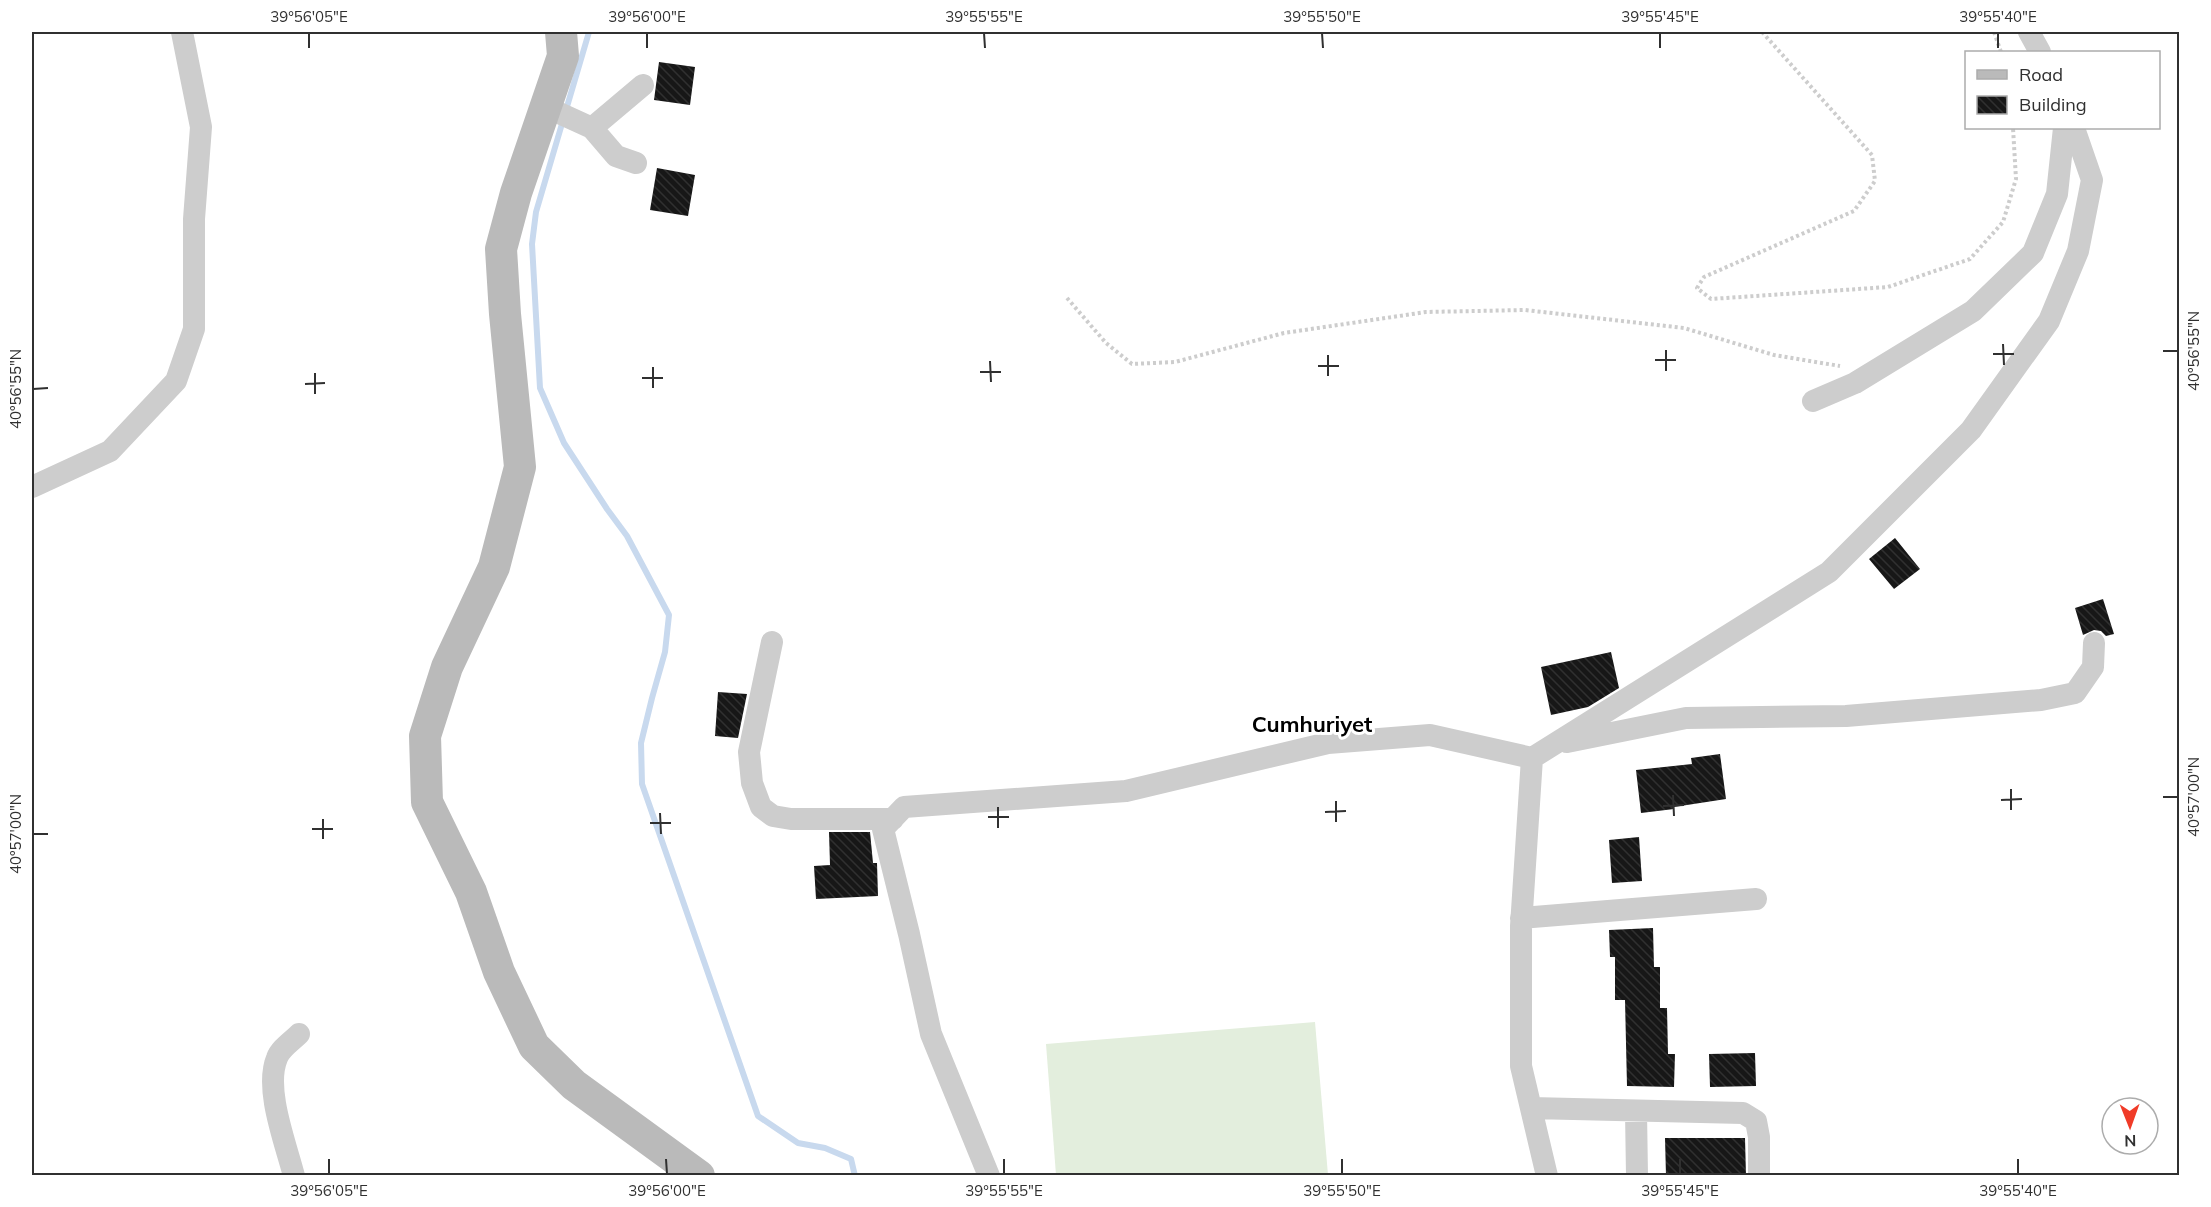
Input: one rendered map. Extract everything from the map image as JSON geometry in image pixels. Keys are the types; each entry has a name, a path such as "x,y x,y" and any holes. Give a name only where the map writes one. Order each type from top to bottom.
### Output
{"street":[{"path":"32,487 111,451 176,381 194,329 194,219 201,127 182,32"},
{"path":"561,32 564,56 516,193 501,249 504,314 520,467 494,567 447,667 425,736 427,802 471,892 499,972 534,1046 574,1085 699,1176"},
{"path":"2029,32 2039,51"},
{"path":"592,128 643,85"},
{"path":"546,107 592,128 616,156 636,163"},
{"path":"1813,401 1855,383 1973,311 2033,253 2056,194 2064,129"},
{"path":"1541,752 1829,572 1971,430 2049,321 2078,251 2092,180 2074,129"},
{"path":"772,642 749,752 752,783 761,807 773,816 791,819 893,819"},
{"path":"989,1176 931,1034 884,829 904,807 1126,791 1328,743 1430,735 1541,752 1686,718 1846,716 2041,700 2074,693 2093,667 2094,643"},
{"path":"1541,752 1521,918 1521,1066 1547,1176"},
{"path":"1521,918 1756,899"},
{"path":"294,1176 274,1095 273,1074 277,1056 299,1034"},
{"path":"1531,1108 1743,1113 1756,1121 1759,1137 1759,1176"},
{"path":"1636,1111 1636,1176"}],"path":[{"path":"1762,32 1872,155 1875,181 1854,211 1704,277 1697,288 1711,298 1888,287 1970,259 2003,222 2016,179 2013,129"},
{"path":"1995,32 2001,51"},
{"path":"1067,298 1106,343 1132,364 1175,362 1284,333 1426,312 1525,310 1684,328 1774,355 1835,366 1879,368"}],"green space":[{"path":"1315,1022 1328,1175 1056,1175 1046,1044"}],"building":[{"path":"659,62 695,67 690,105 654,100"},
{"path":"657,168 695,175 688,216 650,210"},
{"path":"1895,538 1920,569 1894,589 1869,559"},
{"path":"2103,599 2114,634 2106,636 2101,631 2094,630 2083,635 2075,608"},
{"path":"1611,652 1619,688 1588,707 1551,715 1541,667"},
{"path":"718,692 747,694 738,738 715,736"},
{"path":"1720,754 1726,799 1641,813 1636,770 1692,764 1691,758"},
{"path":"829,832 870,832 873,863 877,863 878,896 816,899 814,866 830,865"},
{"path":"1639,837 1642,881 1612,883 1609,840"},
{"path":"1653,928 1654,967 1660,967 1660,1008 1667,1008 1668,1054 1675,1054 1674,1087 1627,1086 1625,1000 1615,1000 1615,957 1610,957 1609,930"},
{"path":"1755,1053 1756,1086 1710,1087 1709,1054"},
{"path":"1665,1138 1745,1138 1746,1176 1666,1176"}],"waterway":[{"path":"589,32 536,212 532,244 540,388 564,443 627,536 669,615 665,652 641,743 642,784 758,1116 798,1143 825,1148 851,1159 855,1176"}],"district":[{"name":"Cumhuriyet","path":"1312,724"}]}
